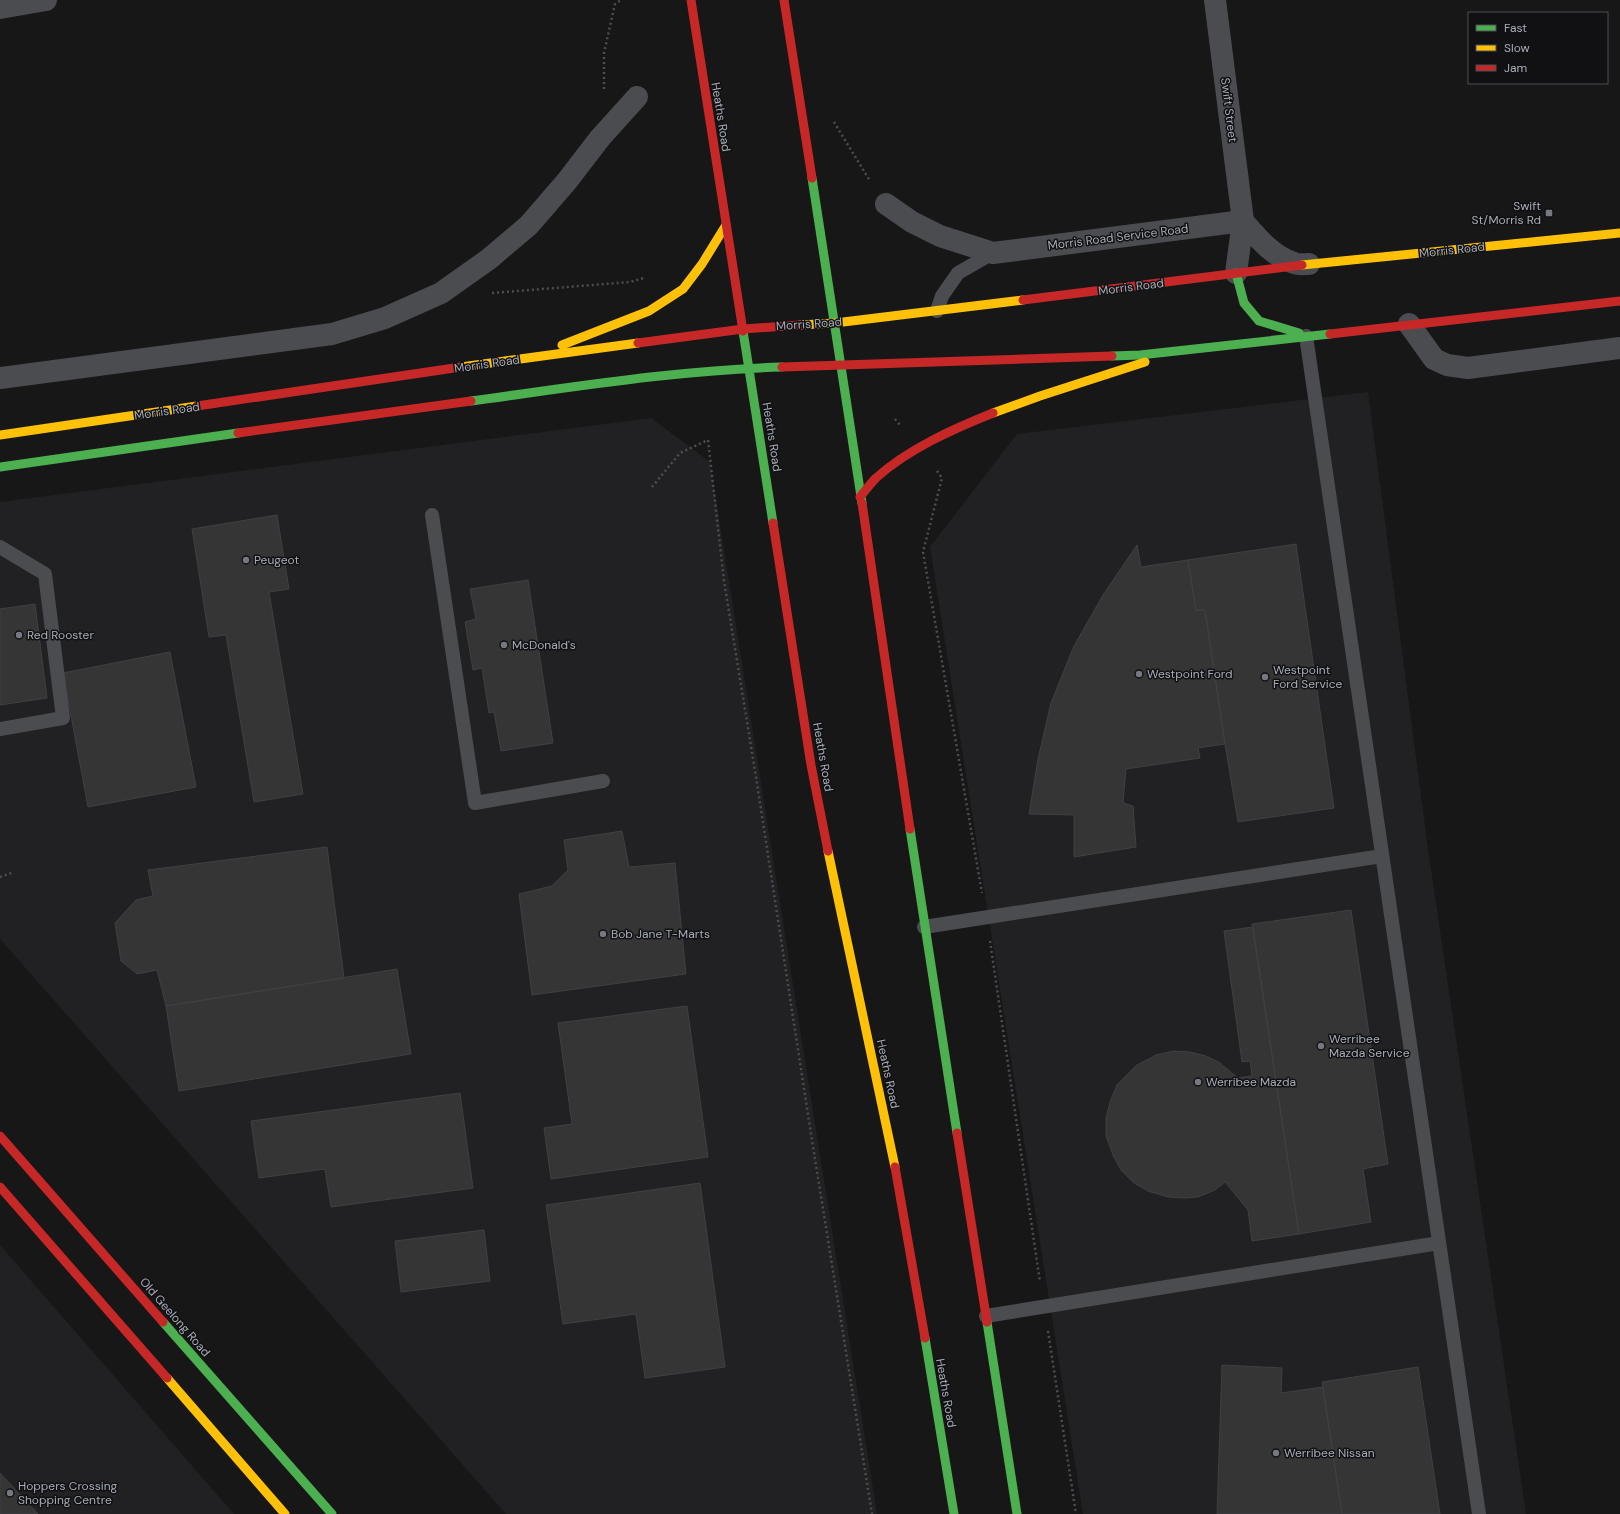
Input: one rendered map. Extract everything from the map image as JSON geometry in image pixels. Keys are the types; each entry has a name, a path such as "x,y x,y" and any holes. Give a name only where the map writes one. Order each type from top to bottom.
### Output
{"street":[{"path":"0,8 46,0"},
{"name":"Heaths Road","path":"691,0 812,772 886,1124 903,1214 954,1514"},
{"path":"784,0 835,323 924,927 1017,1514"},
{"name":"Swift Street","path":"1215,0 1243,221 1236,273"},
{"path":"0,378 325,335 385,318 441,293 489,259 529,225 567,181 606,131 637,98"},
{"name":"Morris Road Service Road","path":"886,204 912,222 940,236 994,253 1243,221"},
{"path":"1243,221 1276,255 1295,264 1319,263"},
{"path":"527,358 649,311 682,289 702,264 726,226"},
{"name":"Morris Road","path":"0,435 527,358 743,329 835,323 1319,263 1620,233"},
{"path":"1236,273 1244,303 1259,321 1306,336"},
{"path":"0,467 622,381 749,368 1140,355 1179,352 1409,324 1620,301"},
{"path":"1409,324 1434,359 1447,365 1468,368 1620,348"},
{"path":"860,497 879,475 897,461 918,448 964,425 1058,390 1179,352"},
{"name":"Old Geelong Road","path":"0,1136 332,1514"},
{"path":"0,1187 285,1514"}],"lane":[{"name":"Morris Road Service Road","path":"937,311 942,296 958,273 994,253"},
{"path":"1306,336 1479,1514"},
{"path":"432,515 475,803 603,781"},
{"path":"0,547 45,574 63,718 0,729"},
{"path":"924,927 1382,856"},
{"path":"986,1316 1439,1243"}],"path":[{"path":"606,131 604,54 615,4 622,0"},
{"path":"488,294 630,282 651,276"},
{"path":"652,487 680,453 708,440 724,581 872,1514"},
{"path":"942,478 923,552 986,917 1076,1514"},
{"path":"0,877 14,872"}],"shaded area":[{"path":"1368,392 1428,849 1526,1514 1083,1514 930,547 1017,434"},
{"path":"651,418 710,462 877,1514 506,1514 0,939 0,502"},
{"path":"0,1245 234,1514 0,1514"}],"building":[{"path":"277,515 289,589 269,592 303,794 254,802 226,635 209,637 192,529"},
{"name":"Westpoint Ford Service","path":"1296,544 1334,808 1238,822 1205,610 1196,610 1188,560"},
{"name":"Westpoint Ford","path":"1137,545 1141,567 1188,560 1196,610 1205,610 1225,744 1198,748 1200,758 1126,769 1123,803 1133,806 1136,847 1074,857 1074,815 1029,814 1038,759 1051,703 1074,646 1103,595"},
{"name":"McDonald's","path":"528,580 553,743 501,751 494,712 489,713 482,668 473,670 465,622 476,619 470,589"},
{"name":"Red Rooster","path":"35,604 47,698 0,705 0,609"},
{"path":"170,652 196,787 88,807 63,673"},
{"name":"Bob Jane T-Marts","path":"622,831 629,867 675,863 686,974 532,995 519,894 552,886 568,870 564,840"},
{"path":"327,847 344,978 166,1006 157,970 137,974 121,961 115,923 136,900 153,896 148,870"},
{"name":"Werribee Mazda Service","path":"1351,910 1388,1164 1363,1169 1371,1222 1299,1234 1252,924"},
{"name":"Werribee Mazda","path":"1253,927 1299,1234 1252,1241 1248,1210 1225,1182 1215,1190 1198,1197 1185,1198 1168,1197 1148,1191 1134,1183 1121,1170 1113,1155 1106,1136 1106,1118 1110,1102 1117,1085 1137,1065 1156,1055 1174,1051 1190,1052 1206,1056 1220,1063 1238,1078 1252,1076 1250,1061 1242,1062 1224,931"},
{"path":"397,969 411,1054 179,1091 166,1006"},
{"path":"687,1006 708,1157 551,1179 544,1128 572,1124 558,1023"},
{"path":"460,1093 473,1188 331,1207 325,1169 259,1178 251,1121"},
{"path":"700,1183 725,1367 645,1378 636,1314 563,1324 546,1205"},
{"path":"484,1230 490,1281 401,1292 395,1241"},
{"name":"Werribee Nissan","path":"1222,1365 1282,1368 1281,1393 1323,1387 1342,1514 1217,1514"},
{"path":"1418,1367 1440,1514 1342,1514 1322,1382"},
{"name":"Hoppers Crossing Shopping Centre","path":"0,1473 38,1514 0,1514"}],"traffic: fast":[{"path":"812,178 862,503"},
{"path":"1236,273 1244,303 1259,321 1299,333"},
{"path":"743,331 773,523"},
{"path":"1112,356 1140,355 1330,334"},
{"path":"471,401 665,375 782,367"},
{"path":"0,467 238,433"},
{"path":"910,829 957,1133"},
{"path":"163,1322 332,1514"},
{"path":"987,1322 1017,1514"},
{"path":"925,1338 954,1514"}],"traffic: slow":[{"path":"562,345 649,311 683,289 702,264 726,225"},
{"path":"1302,265 1620,233"},
{"path":"800,325 835,323 1023,300"},
{"path":"461,367 638,343"},
{"path":"993,413 1145,362"},
{"path":"0,435 197,406"},
{"path":"828,851 895,1167"},
{"path":"167,1378 285,1514"}],"traffic: jam":[{"path":"691,0 743,331"},
{"path":"784,0 812,178"},
{"path":"1023,300 1302,265"},
{"path":"1330,334 1620,301"},
{"path":"638,343 743,329 800,325"},
{"path":"782,367 1112,356"},
{"path":"197,406 461,367"},
{"path":"238,433 471,401"},
{"path":"860,497 876,478 902,458 947,433 993,413"},
{"path":"862,503 910,829"},
{"path":"773,523 811,765 828,851"},
{"path":"957,1133 987,1322"},
{"path":"0,1136 163,1322"},
{"path":"895,1167 925,1338"},
{"path":"0,1187 167,1378"}],"place":[{"name":"Swift St/Morris Rd","path":"1549,213"},
{"name":"Peugeot","path":"246,560"},
{"name":"Red Rooster","path":"19,635"},
{"name":"McDonald's","path":"504,645"},
{"name":"Westpoint Ford","path":"1139,674"},
{"name":"Westpoint Ford Service","path":"1265,677"},
{"name":"Bob Jane T-Marts","path":"603,934"},
{"name":"Werribee Mazda Service","path":"1321,1046"},
{"name":"Werribee Mazda","path":"1198,1082"},
{"name":"Werribee Nissan","path":"1276,1453"},
{"name":"Hoppers Crossing Shopping Centre","path":"10,1493"}]}
